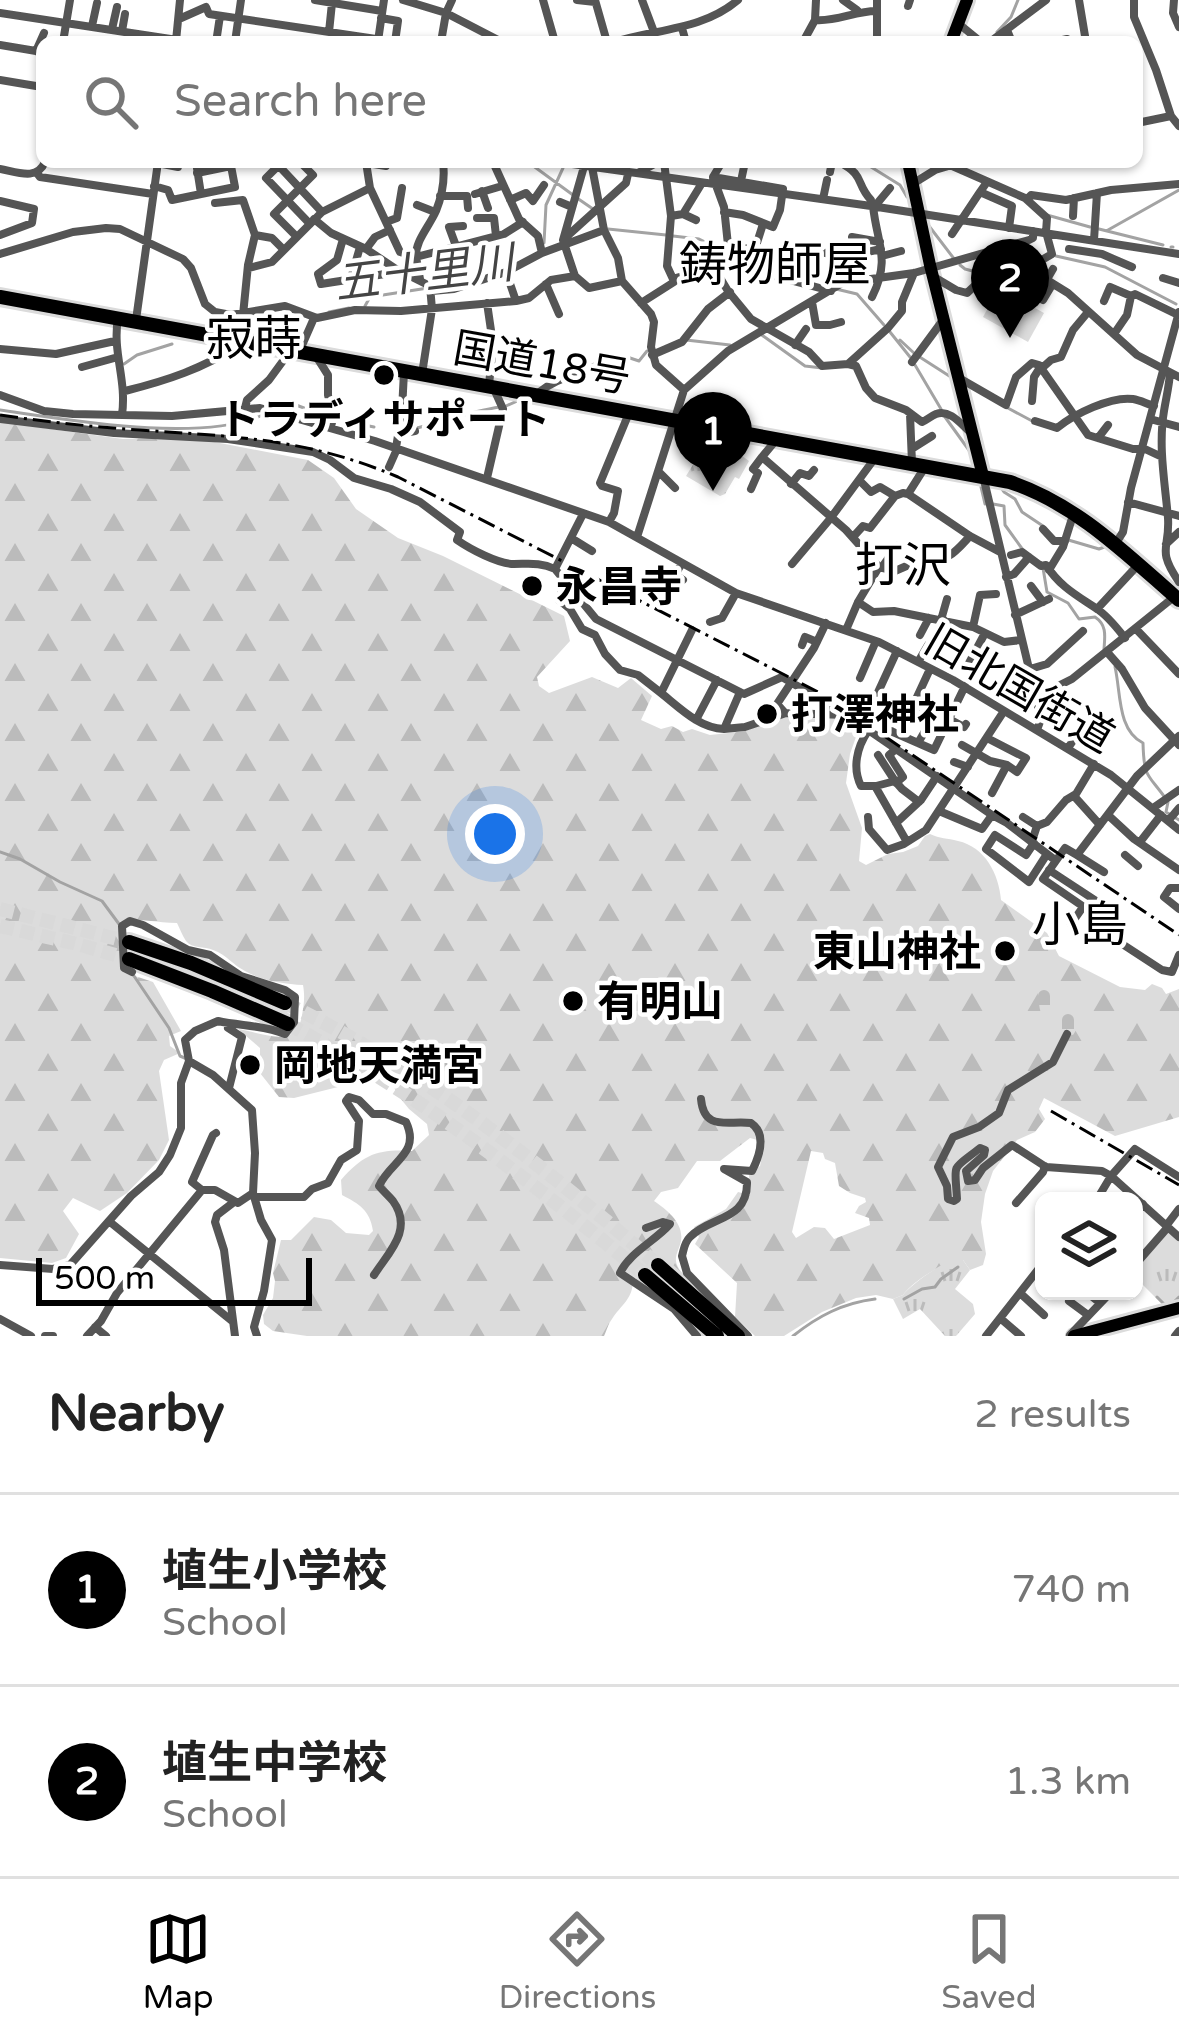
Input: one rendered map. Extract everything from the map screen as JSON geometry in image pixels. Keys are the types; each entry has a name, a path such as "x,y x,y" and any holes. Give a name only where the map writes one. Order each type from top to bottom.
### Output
{"highway":[{"name":"国道18号","path":"0,297 241,334 302,352 876,456 916,459 1025,487 1074,512 1177,592"},
{"path":"129,942 285,1003"},
{"path":"130,966 212,991 288,1024"},
{"path":"717,1336 651,1270 738,1336"}],"main road":[{"path":"953,36 968,0"},
{"path":"909,168 983,476"},
{"path":"1078,1335 1176,1312"}],"street":[{"path":"64,36 70,0"},
{"path":"177,36 180,0"},
{"path":"236,36 241,0"},
{"path":"315,0 382,10 398,21 397,36"},
{"path":"442,36 452,0"},
{"path":"543,0 553,36"},
{"path":"577,0 595,1 609,36"},
{"path":"647,36 682,28 738,0"},
{"path":"806,36 815,20 816,0"},
{"path":"842,0 858,11"},
{"path":"996,36 1046,0"},
{"path":"1079,0 1085,36"},
{"path":"1134,0 1142,36"},
{"path":"1174,0 1179,27"},
{"path":"92,26 97,3"},
{"path":"329,32 332,3"},
{"path":"656,3 643,3 661,36"},
{"path":"408,5 446,13 490,36"},
{"path":"815,20 877,5 877,36"},
{"path":"179,19 206,7 209,14 354,36"},
{"path":"117,30 121,10"},
{"path":"431,23 433,10"},
{"path":"0,22 1,13 149,36"},
{"path":"217,36 220,16"},
{"path":"958,24 977,36"},
{"path":"682,28 684,36"},
{"path":"1007,30 1010,36"},
{"path":"1143,40 1176,122 1143,123"},
{"path":"0,45 36,51"},
{"path":"0,80 36,86"},
{"path":"37,173 40,168"},
{"path":"136,321 155,168"},
{"path":"0,170 168,190 172,200 235,187 231,168"},
{"path":"276,168 266,178 287,200 428,287 454,289 506,272 563,241 604,230"},
{"path":"284,168 301,188 315,218"},
{"path":"297,237 274,214 314,175 306,168"},
{"path":"367,168 370,188 400,252 416,257 509,232 523,222"},
{"path":"422,374 432,307 416,247 435,212 444,168"},
{"path":"496,168 523,222 538,236 541,251"},
{"path":"584,168 575,177 563,241 575,276 589,288 622,281"},
{"path":"588,168 622,281 654,322 656,365 684,390"},
{"path":"602,168 702,183 738,183 782,194 1033,231 1094,232 1127,246 1179,254"},
{"path":"563,241 641,168"},
{"path":"641,303 674,282 668,266 671,216 664,168"},
{"path":"720,168 715,181 730,264"},
{"path":"738,183 743,168"},
{"path":"913,183 942,168"},
{"path":"957,168 1028,198 1066,200 1153,184 1179,184"},
{"path":"823,199 832,169 859,176 876,207 882,277 872,297"},
{"path":"196,172 201,194"},
{"path":"952,234 987,182"},
{"path":"682,214 702,183"},
{"path":"866,194 873,184"},
{"path":"510,200 526,193 533,201 544,185"},
{"path":"488,208 479,192 502,186"},
{"path":"249,268 265,266 315,218 370,188"},
{"path":"351,278 363,248 397,218 401,188"},
{"path":"876,207 890,188"},
{"path":"980,192 1012,206 1010,228"},
{"path":"1094,232 1097,193"},
{"path":"724,212 773,227 782,194"},
{"path":"440,196 467,196 464,208"},
{"path":"1028,198 1047,218 1052,254 1034,272 1068,292 1138,355 1171,373"},
{"path":"1073,215 1074,198"},
{"path":"125,391 205,366 240,345 255,235 243,200 215,203"},
{"path":"0,202 34,209 32,223 1,233"},
{"path":"560,202 572,207"},
{"path":"417,205 435,212"},
{"path":"671,216 682,214 696,220"},
{"path":"477,218 494,218 496,236"},
{"path":"552,219 566,225"},
{"path":"755,250 763,224"},
{"path":"272,238 285,225"},
{"path":"456,247 449,227 463,226"},
{"path":"0,254 15,254 73,232 120,230 188,264 201,298 221,314 285,306 314,318 355,310 400,311 529,298 551,280 575,276"},
{"path":"356,231 345,240 337,260 318,274 321,284 400,271"},
{"path":"637,537 684,390 728,351 842,283 932,273 1029,240 1033,231"},
{"path":"255,235 272,238 284,250"},
{"path":"852,237 901,251"},
{"path":"727,244 768,257 832,249 845,257 881,249"},
{"path":"1010,246 1012,277"},
{"path":"1121,262 1127,246"},
{"path":"1070,250 1102,254 1132,267"},
{"path":"798,252 798,272 819,272"},
{"path":"673,279 730,264 833,289"},
{"path":"932,273 967,293 984,277 1012,277 1042,300 1053,269"},
{"path":"716,271 761,331 808,352 822,366 856,366 875,398 910,416 925,422 939,412 972,432"},
{"path":"506,272 516,300"},
{"path":"848,364 902,311 914,273"},
{"path":"1167,276 1179,283"},
{"path":"546,284 560,314"},
{"path":"1035,697 1106,653 1177,592 1163,551 1168,526 1162,457 1168,441 1165,424 1179,314 1110,287 1104,301"},
{"path":"652,355 684,340 708,309 730,292"},
{"path":"1114,334 1127,315 1132,296"},
{"path":"812,302 816,325 841,322"},
{"path":"487,303 493,344 491,387 503,409 487,478"},
{"path":"1032,400 1034,377 1061,357 1073,330 1088,312"},
{"path":"118,318 115,340 125,391 122,415"},
{"path":"245,409 247,400 302,352 314,318"},
{"path":"915,358 944,319"},
{"path":"795,345 806,328"},
{"path":"0,349 56,354 115,340"},
{"path":"302,352 328,375 331,428"},
{"path":"82,367 118,357"},
{"path":"958,377 1006,405 1016,377 1032,363 1042,367 1084,432 1162,457"},
{"path":"537,395 566,375 600,364"},
{"path":"389,467 399,434 404,370"},
{"path":"1116,543 1123,532 1154,406 1171,373"},
{"name":"旧北国街道","path":"0,395 44,411 122,415 260,408 396,448 609,522 736,593 876,641 965,686 1170,815 1179,830"},
{"path":"1035,421 1053,428 1072,415 1124,399 1154,406"},
{"path":"609,522 618,491 600,483 629,412"},
{"path":"908,494 916,459 910,416"},
{"path":"0,419 114,433 228,439 313,452 354,478 420,502 460,532 457,539 472,550 515,565 545,564 555,569 596,619 743,694 779,676 793,683 847,715 1051,857"},
{"path":"1150,419 1179,427"},
{"path":"1098,439 1108,424"},
{"path":"399,434 415,431"},
{"path":"1121,445 1127,432"},
{"path":"916,459 932,436"},
{"path":"751,489 758,473 753,469 778,438"},
{"path":"792,564 876,456"},
{"path":"762,458 881,567 895,571 925,558 949,558 970,536"},
{"path":"791,484 800,473 808,476 814,470"},
{"path":"658,471 675,488"},
{"path":"983,476 1041,719 1037,730"},
{"path":"859,480 871,492 880,487 896,496"},
{"path":"853,537 863,526 870,528 896,496 908,494 1004,555 1019,551 1029,557 1097,609 1125,638"},
{"path":"1128,502 1179,516"},
{"path":"1044,567 1065,540 1074,512"},
{"path":"555,569 583,514"},
{"path":"1042,529 1054,541 1065,540"},
{"path":"1164,545 1179,532"},
{"path":"571,538 592,551"},
{"path":"846,630 858,602 897,546"},
{"path":"804,550 813,557"},
{"path":"1006,577 1029,557"},
{"path":"682,563 675,575 683,580"},
{"path":"1097,609 1139,564"},
{"path":"564,583 559,600 582,628 595,635 620,670 638,675 709,728 745,727 803,712 832,718 847,715"},
{"path":"1015,615 1046,600 1031,586"},
{"path":"710,622 722,618 736,593"},
{"path":"973,626 980,595 995,594"},
{"path":"947,599 939,639 956,623"},
{"path":"858,602 873,612 894,611 973,626 1004,642 1021,640"},
{"path":"920,635 929,618"},
{"path":"785,714 777,704 826,623"},
{"path":"1136,629 1179,674"},
{"path":"661,693 692,630"},
{"path":"1019,684 1017,673 1056,658 1083,631"},
{"path":"968,664 986,633"},
{"path":"802,645 805,637 818,642"},
{"path":"860,678 876,641"},
{"path":"918,662 928,645"},
{"path":"897,651 868,715 893,732 934,750 965,686"},
{"path":"1076,855 1145,768 1178,740 1139,701 1122,669 1106,653"},
{"path":"1169,663 1179,653"},
{"path":"918,743 932,719 911,710 931,669"},
{"path":"697,719 717,680"},
{"path":"724,729 740,692"},
{"path":"868,817 869,830 887,850 926,830 1004,711"},
{"path":"949,719 966,724"},
{"path":"1068,748 1081,729"},
{"path":"868,730 855,767 861,786 903,777 889,755 896,749"},
{"path":"962,745 1017,772 1026,758 987,738"},
{"path":"878,755 896,782 919,802"},
{"path":"955,762 968,767"},
{"path":"1016,870 1042,824 1074,796 1094,764"},
{"path":"992,793 1007,765"},
{"path":"896,823 937,776"},
{"path":"875,786 907,842"},
{"path":"1153,808 1179,792"},
{"path":"1074,796 1100,825"},
{"path":"939,811 982,829 992,815"},
{"path":"1034,813 1042,824"},
{"path":"1108,815 1179,870"},
{"path":"1140,842 1170,815"},
{"path":"1023,818 1042,824"},
{"path":"1026,855 995,835 986,849 1029,882 1065,848 1104,872"},
{"path":"1125,855 1138,866"},
{"path":"1051,857 1043,879 1116,929 1109,941 1162,970 1172,972 1177,959"},
{"path":"1049,870 1109,910"},
{"path":"1040,898 1054,887"},
{"path":"1179,888 1170,888 1164,897 1179,909"},
{"path":"1071,924 1083,907"},
{"path":"0,1265 59,1269 76,1262 131,1196 159,1172 181,1126 181,1084 189,1061 184,1042 195,1031 218,1021 287,1034 294,1022 292,992 241,976 211,955 188,950 130,921 122,926 121,934 124,968 130,966"},
{"path":"1094,934 1104,921"},
{"path":"218,1021 242,1036 229,1088"},
{"path":"1067,1034 1053,1062 1012,1086 999,1113 953,1137 938,1167 948,1199 954,1202 957,1195 954,1172 977,1149 985,1152 966,1172 968,1181 975,1180 1012,1145 1045,1166 1102,1171 1126,1192"},
{"path":"189,1061 252,1110 254,1195 272,1240 256,1335 239,1336 232,1321 224,1250 215,1222 234,1202"},
{"path":"216,1133 192,1182 238,1203 254,1195 304,1198 328,1183 341,1160 357,1150 359,1124 346,1101 349,1097 373,1114 406,1122 411,1136 408,1147 380,1186 397,1207 399,1236 395,1249 374,1275"},
{"path":"701,1099 704,1113 714,1122 752,1123 760,1130 762,1146 754,1168 724,1169 747,1182 744,1200 730,1215 691,1235 682,1256 687,1273 748,1336"},
{"path":"1101,1192 1135,1150 1179,1177"},
{"path":"1016,1203 1045,1166"},
{"path":"87,1336 202,1190"},
{"path":"1143,1204 1179,1237"},
{"path":"1143,1255 1179,1209"},
{"path":"110,1222 232,1321"},
{"path":"646,1228 670,1224 620,1273 674,1309 697,1336"},
{"path":"986,1336 1035,1274"},
{"path":"1020,1293 1044,1315"},
{"path":"1096,1300 1100,1303"},
{"path":"1078,1335 1103,1300"},
{"path":"1069,1301 1088,1315"},
{"path":"1000,1318 1022,1336"},
{"path":"0,1319 31,1336"},
{"path":"95,1327 106,1336"}],"green space":[{"path":"999,288 1044,313 1028,342 983,317"},
{"path":"0,422 123,439 189,437 308,460 334,478 356,509 398,538 564,616 570,641 537,677 539,686 549,693 592,677 618,688 631,678 652,696 641,720 661,729 672,726 710,735 746,731 782,716 846,719 857,734 846,783 862,828 859,861 866,865 903,852 930,834 968,844 989,863 1001,900 1047,933 1059,956 1120,987 1145,990 1152,984 1166,994 1179,989 1179,1117 1115,1136 1044,1098 1039,1109 1045,1119 1035,1132 1017,1140 993,1171 981,1222 983,1265 970,1270 963,1260 956,1261 893,1299 856,1298 784,1336 755,1336 735,1317 737,1283 695,1244 699,1237 694,1227 726,1209 738,1192 750,1195 749,1175 760,1166 765,1142 750,1138 720,1161 697,1161 678,1188 661,1192 654,1201 677,1223 681,1241 677,1265 701,1292 696,1293 658,1258 633,1280 629,1297 604,1336 307,1336 273,1331 264,1324 263,1315 273,1298 281,1240 291,1240 314,1217 331,1220 346,1233 369,1235 373,1231 369,1218 342,1195 341,1180 372,1155 412,1151 429,1135 427,1124 409,1109 392,1079 383,1073 294,1098 279,1097 260,1073 260,1048 238,1029 277,1037 293,1033 302,1015 303,985 259,977 218,952 191,945 177,923 124,921 120,936 129,974 153,982 181,1031 169,1036 170,1046 180,1053 164,1060 159,1071 169,1140 159,1160 127,1193 100,1211 73,1198 63,1211 79,1234 66,1258 52,1263 0,1258","holes":["811,1151 835,1163 839,1186 865,1198 855,1213 869,1218 870,1225 834,1239 825,1228 814,1227 796,1238 792,1232"]},
{"path":"715,436 749,461 739,479 735,477 720,496 686,476"},
{"path":"1036,981 1089,1010 1073,1035 1046,1022"},
{"path":"1167,1230 1179,1239 1179,1304 1165,1307 1143,1285 1143,1258"},
{"path":"955,1258 970,1270 955,1289 973,1304 975,1314 956,1336 945,1336 920,1309 903,1319 893,1299"}],"waterway":[{"path":"997,32 1018,0"},
{"path":"536,168 573,195"},
{"path":"544,243 546,205 563,168"},
{"path":"873,168 900,185 907,197"},
{"path":"1108,230 1179,190"},
{"path":"577,198 593,209"},
{"path":"1047,215 1090,227"},
{"path":"929,226 955,260"},
{"path":"608,229 666,235"},
{"path":"1099,229 1163,245"},
{"path":"673,236 699,239 725,252"},
{"path":"1056,256 1105,267 1176,304"},
{"path":"960,265 984,274"},
{"path":"1017,273 1034,265"},
{"path":"365,306 370,297 428,288"},
{"path":"836,289 857,294 884,325"},
{"name":"五十里川","path":"329,312 349,308"},
{"path":"233,334 252,327 253,317 266,313"},
{"path":"890,332 910,357"},
{"path":"759,333 805,366 822,368"},
{"path":"686,340 730,345"},
{"path":"900,340 954,379"},
{"path":"124,364 172,344"},
{"path":"602,362 627,357 639,361 647,351"},
{"path":"915,365 941,409"},
{"path":"506,406 524,398"},
{"path":"276,406 296,405 312,411"},
{"path":"417,428 500,407"},
{"path":"1006,407 1034,422"},
{"path":"0,410 172,429 238,423 265,414"},
{"name":"五十里川","path":"945,417 971,453"},
{"path":"369,426 374,427"},
{"path":"999,485 1022,512 1043,526"},
{"name":"五十里川","path":"981,487 985,504"},
{"name":"五十里川","path":"993,504 1004,506 1005,525 1023,550"},
{"path":"1065,539 1099,549 1107,546"},
{"name":"五十里川","path":"1043,568 1047,592 1068,603 1079,619 1095,617 1102,624 1104,649"},
{"name":"五十里川","path":"1115,667 1124,720 1143,743 1146,771 1168,802 1166,812 1179,820"},
{"path":"0,852 102,901 119,924"},
{"path":"134,976 169,1028 180,1056 187,1059"},
{"path":"904,1299 935,1287 958,1267"},
{"path":"1157,1297 1165,1305 1179,1297"},
{"path":"793,1336 831,1312 875,1299"}],"tunnel":[{"path":"0,909 129,942"},
{"path":"0,926 129,959"},
{"path":"285,1003 434,1089 570,1191 658,1265"},
{"path":"288,1024 383,1079 473,1140 645,1275"}],"railway":[{"path":"0,415 271,442 333,454 398,477 822,694 1179,935"},
{"path":"1051,1111 1179,1185"}],"place":[{"name":"埴生中学校","path":"1010,338"},
{"name":"トラディサポート","path":"384,375"},
{"name":"埴生小学校","path":"713,491"},
{"name":"永昌寺","path":"532,586"},
{"name":"打澤神社","path":"767,714"},
{"name":"東山神社","path":"1005,951"},
{"name":"有明山","path":"573,1001"},
{"name":"岡地天満宮","path":"250,1065"}],"district":[{"name":"鋳物師屋","path":"775,264"},
{"name":"寂蒔","path":"254,338"},
{"name":"打沢","path":"903,565"},
{"name":"小島","path":"1080,924"}]}
